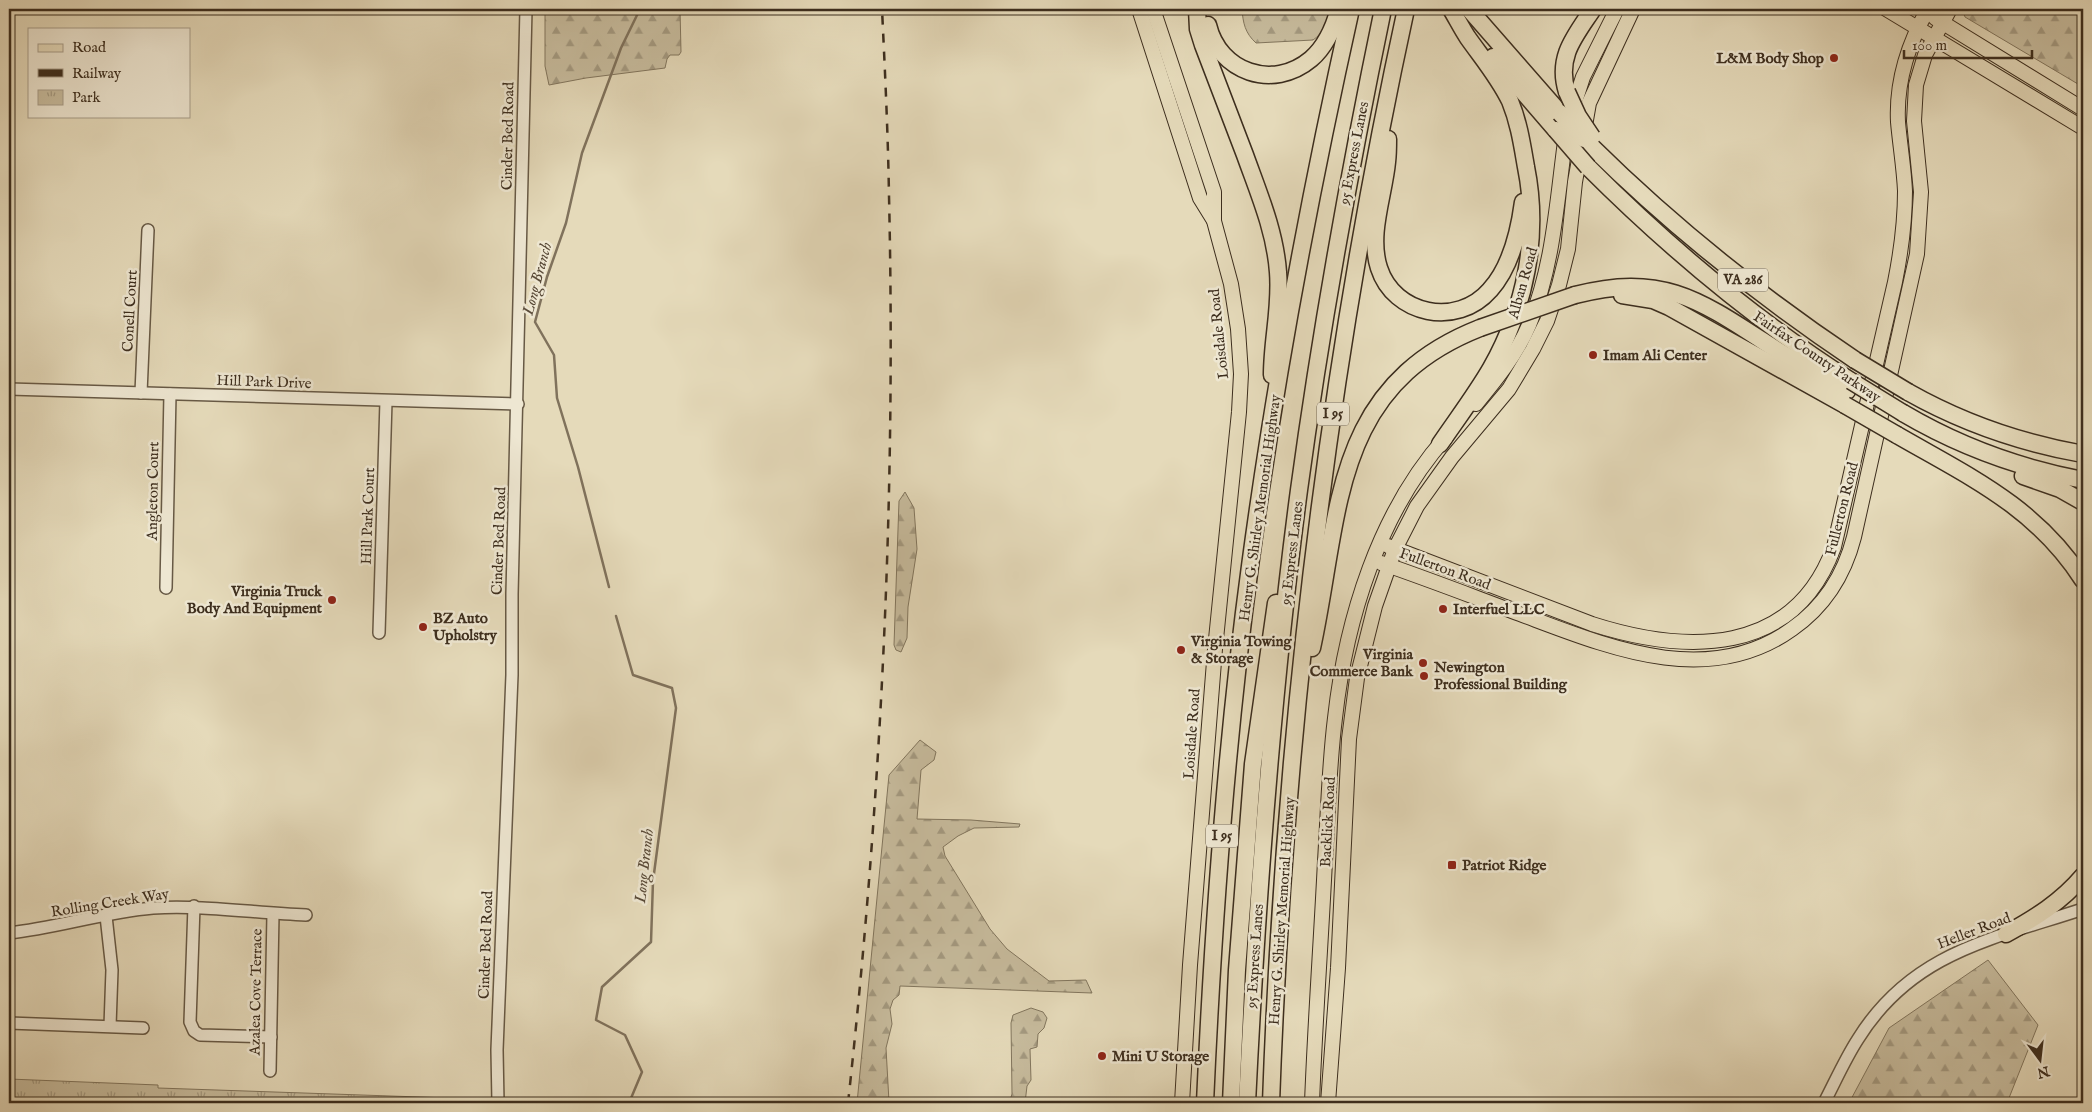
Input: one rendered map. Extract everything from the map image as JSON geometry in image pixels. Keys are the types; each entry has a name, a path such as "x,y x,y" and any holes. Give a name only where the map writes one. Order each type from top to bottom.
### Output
{"highway":[{"path":"1197,9 1200,37 1264,207 1275,249 1279,291 1272,358 1273,422"},
{"path":"1207,9 1209,31 1220,52 1239,68 1254,73 1271,75 1292,70 1312,58 1327,39 1339,9"},
{"name":"Henry G. Shirley Memorial Highway","path":"1205,1103 1211,980 1230,752 1250,569 1264,463 1273,422 1305,234 1351,9"},
{"name":"95 Express Lanes","path":"1247,1103 1254,967 1266,802 1280,647 1299,491 1337,247 1383,9"},
{"name":"Henry G. Shirley Memorial Highway","path":"1271,1103 1283,867 1313,560 1332,421 1357,266 1406,9"},
{"path":"1440,444 1492,366 1516,314 1526,277 1531,200 1520,132 1508,99 1498,80 1467,37 1452,9"},
{"name":"Fairfax County Parkway","path":"1452,9 1561,130 1588,167 1666,243 1774,329 1848,393 1903,414 1968,446 2028,467 2083,480"},
{"name":"Fairfax County Parkway","path":"1470,9 1588,143 1685,232 1757,291 1855,360 1937,408 1980,427 2024,441 2083,454"},
{"path":"1588,143 1567,92 1564,74 1566,52 1594,9"},
{"path":"1388,100 1388,161 1378,218 1377,260 1387,285 1395,295 1411,306 1432,312 1454,311 1476,302 1494,286 1506,262 1518,227 1524,198 1526,165"},
{"path":"1295,731 1322,604 1337,509 1360,435 1372,412 1387,392 1412,367 1440,347 1480,328 1574,298 1620,295 1645,298 1661,303 1848,393 1898,435 2000,494 2024,513 2051,538 2083,580"},
{"path":"2024,441 2083,445"},
{"path":"1968,446 2016,474 2048,485 2083,502"},
{"path":"1231,1103 1237,970 1253,764 1271,624 1299,491"},
{"path":"2006,934 2040,915 2059,901 2083,876"}],"main road":[{"name":"Loisdale Road","path":"1138,9 1200,198 1214,221"},
{"name":"Loisdale Road","path":"1153,9 1214,192 1214,221 1235,305 1241,374 1215,643 1190,965 1182,1103"},
{"name":"Alban Road","path":"1374,560 1404,496 1440,444 1483,395 1509,360 1528,326 1545,277 1561,130 1583,77 1617,9"},
{"path":"1395,549 1413,513 1434,481 1509,389 1547,321 1568,249 1588,143 1589,103 1633,9"},
{"path":"1886,9 2083,128"},
{"name":"Fullerton Road","path":"1374,560 1594,642 1658,657 1697,660 1735,655 1777,639 1808,617 1830,592 1843,570 1850,549 1914,273 1919,241 1921,204 1914,102 1922,63 1950,9"},
{"path":"1924,10 2083,109"},
{"name":"Fullerton Road","path":"1381,543 1592,624 1656,640 1702,643 1735,638 1769,625 1787,614 1803,599 1821,575 1834,547 1897,276 1905,205 1898,100 1905,60 1924,10"},
{"name":"Backlick Road","path":"1328,1103 1338,968 1340,892 1350,729 1357,678 1365,641 1388,565 1395,549"},
{"name":"Backlick Road","path":"1312,1103 1322,905 1335,717 1352,624 1374,560"}],"street":[{"name":"Cinder Bed Road","path":"498,1103 497,1050 512,675 512,594 526,9"},
{"name":"Conell Court","path":"141,393 148,230"},
{"name":"Hill Park Drive","path":"9,389 518,404"},
{"name":"Angleton Court","path":"166,588 170,394"},
{"name":"Hill Park Court","path":"379,633 386,401"},
{"name":"Rolling Creek Way","path":"9,933 42,929 150,909 194,906 273,914 306,915"},
{"path":"194,906 190,1022 194,1031 200,1035 270,1037"},
{"name":"Heller Road","path":"1824,1103 1858,1038 1893,994 1912,978 1935,962 1966,948 2083,909"},
{"name":"Azalea Cove Terrace","path":"270,1071 273,914"},
{"path":"106,916 112,970 110,1026"},
{"path":"9,1023 143,1028"}],"green space":[{"path":"545,9 680,9 681,52 679,55 670,55 665,68 586,78 549,85 545,66"},
{"path":"1242,9 1330,9 1325,26 1313,40 1256,43 1245,27"},
{"path":"1962,9 2083,9 2083,87 1965,17"},
{"path":"905,492 914,508 917,549 908,607 907,638 901,652 896,650 894,645 899,501"},
{"path":"920,740 936,752 934,760 921,770 917,819 971,820 1020,824 1019,827 974,828 958,836 943,847 945,856 990,929 1007,949 1049,981 1086,980 1092,993 900,986 899,995 893,1000 890,1009 892,1024 886,1048 889,1102 892,1103 857,1103 889,775"},
{"path":"1988,960 2038,1025 2007,1103 1849,1103 1889,1028"},
{"path":"1031,1008 1043,1012 1047,1018 1044,1028 1038,1034 1037,1047 1030,1049 1031,1080 1027,1086 1025,1103 1009,1103 1012,1094 1011,1023 1013,1015"},
{"path":"9,1079 158,1085 158,1088 478,1099 477,1103 9,1103"}],"waterway":[{"name":"Long Branch","path":"609,587 578,467 557,398 554,355 535,322 547,277 566,223 582,153 621,48 640,9"},
{"name":"Long Branch","path":"616,616 633,675 672,688 676,708 653,881 651,942 602,987 596,1020 625,1035 642,1072 629,1103"}],"railway":[{"path":"848,1103 860,990 877,764 888,537 891,310 888,149 882,9"}],"place":[{"name":"L&M Body Shop","path":"1834,58"},
{"name":"Imam Ali Center","path":"1593,355"},
{"name":"Virginia Truck Body And Equipment","path":"332,600"},
{"name":"Interfuel LLC","path":"1443,609"},
{"name":"BZ Auto Upholstry","path":"423,627"},
{"name":"Virginia Towing & Storage","path":"1181,650"},
{"name":"Virginia Commerce Bank","path":"1423,663"},
{"name":"Newington Professional Building","path":"1424,676"},
{"name":"Patriot Ridge","path":"1452,865"},
{"name":"Mini U Storage","path":"1102,1056"}]}
